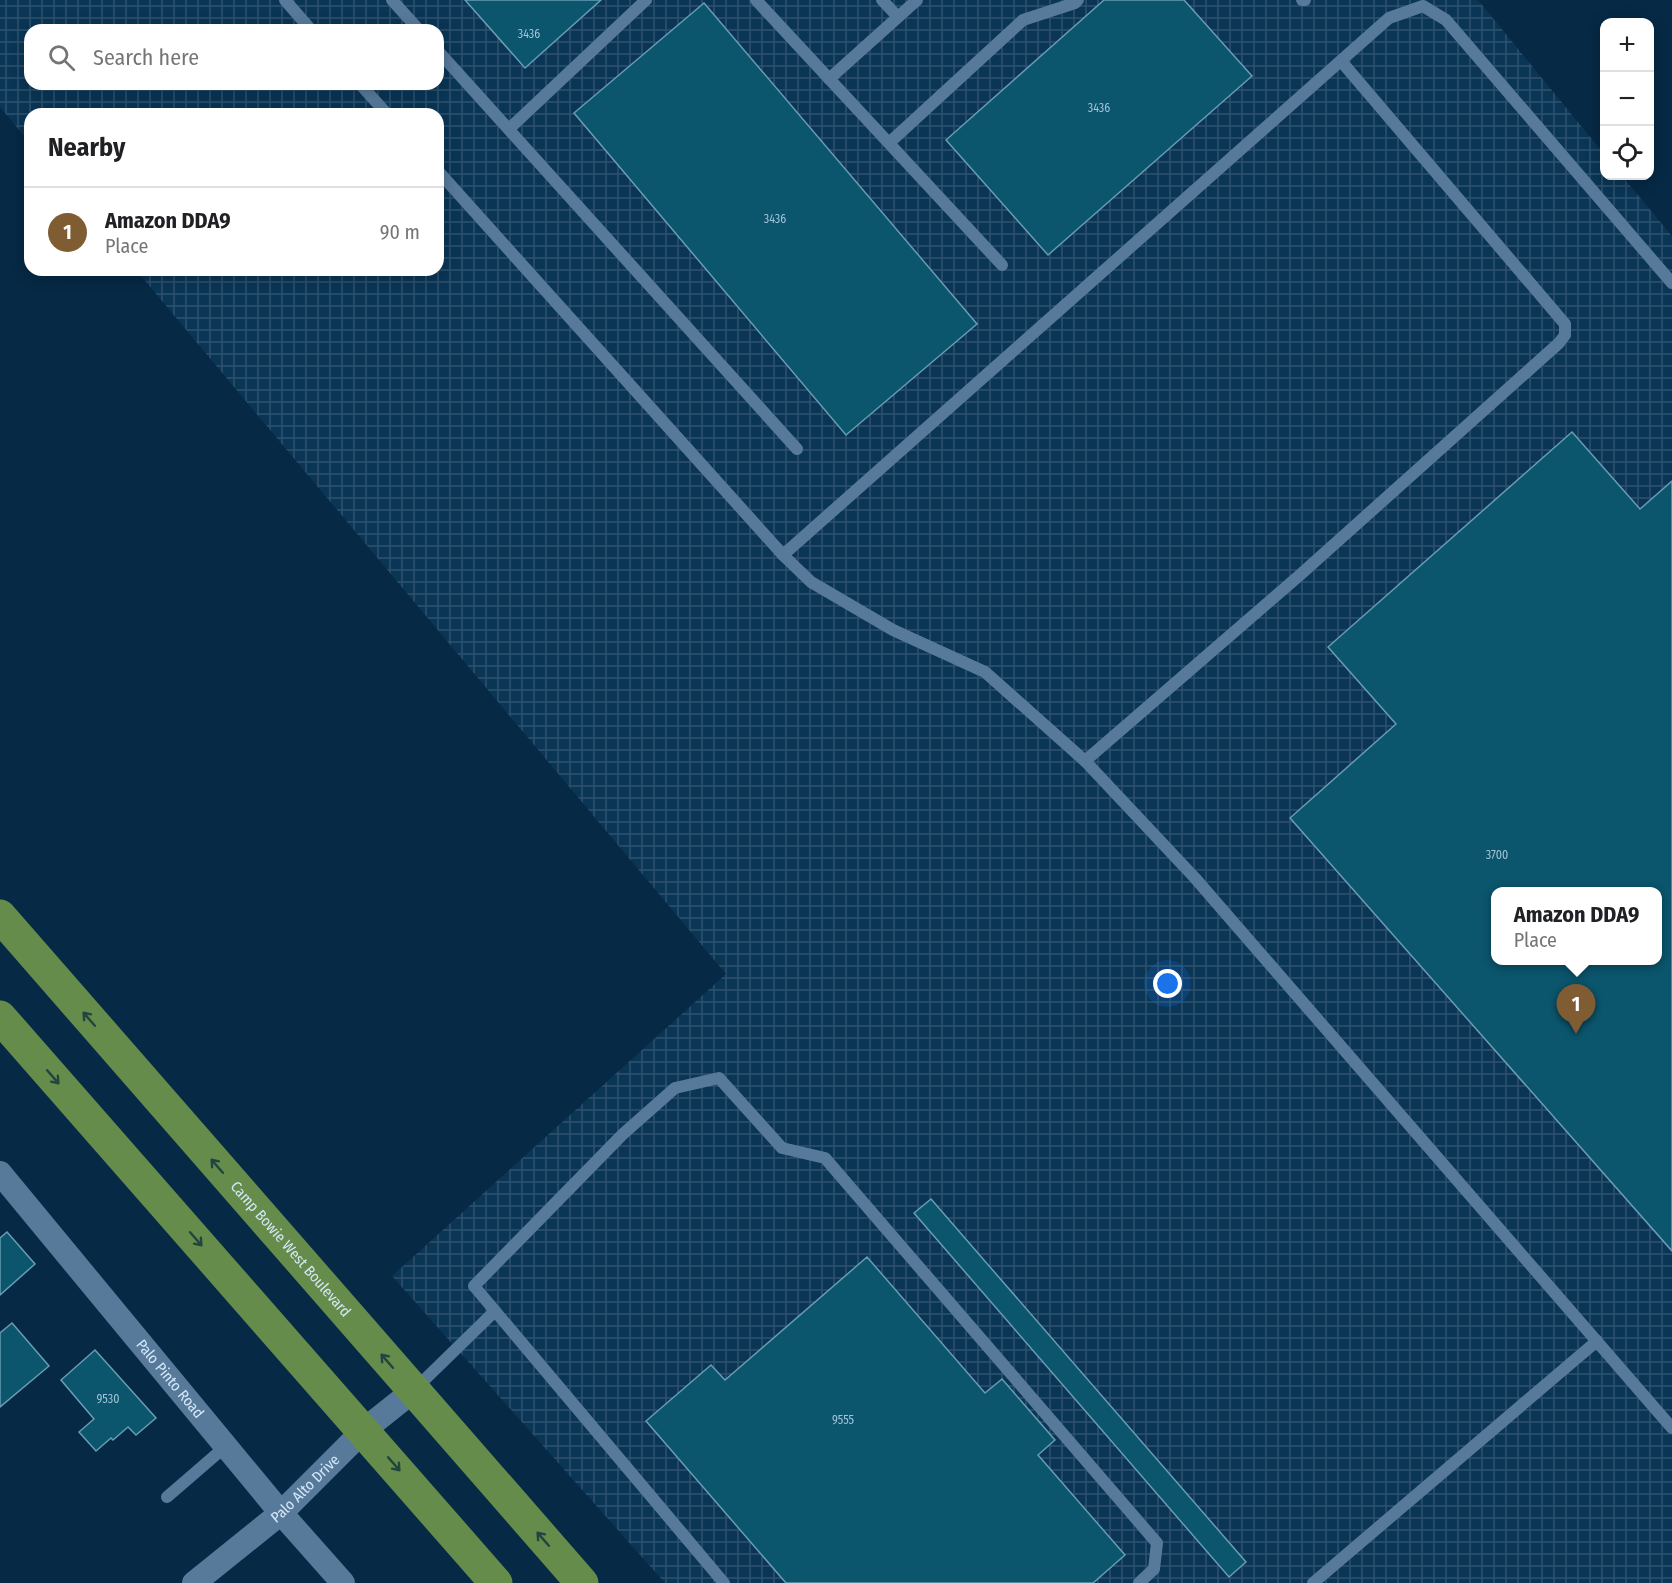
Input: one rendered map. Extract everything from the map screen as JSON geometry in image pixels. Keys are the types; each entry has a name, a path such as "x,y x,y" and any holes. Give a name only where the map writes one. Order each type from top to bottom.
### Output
{"main road":[{"name":"Camp Bowie West Boulevard","path":"0,916 582,1583"},
{"path":"0,1017 496,1583"}],"street":[{"name":"Palo Pinto Road","path":"0,1173 281,1513 343,1583"},
{"name":"Palo Alto Drive","path":"194,1583 281,1513 364,1430 413,1391"}],"lane":[{"path":"285,0 306,24"},
{"path":"392,0 414,24"},
{"path":"508,129 646,0"},
{"path":"756,0 1002,265"},
{"path":"882,0 898,17"},
{"path":"829,79 917,0"},
{"path":"889,143 1023,20 1078,0"},
{"path":"783,555 1389,18 1423,6 1446,20 1672,283"},
{"path":"444,58 797,449"},
{"path":"1085,760 1301,574 1559,343 1565,335 1565,324 1341,61"},
{"path":"365,90 382,108"},
{"path":"444,178 783,555 811,582 893,630 985,672 1085,760 1195,878 1672,1428"},
{"path":"724,1583 474,1286 623,1134 675,1088 719,1078 782,1148 825,1158 1157,1542 1154,1569 1138,1583"},
{"path":"413,1391 495,1311"},
{"path":"1313,1583 1597,1341"},
{"path":"167,1497 226,1446"}],"shaded area":[{"path":"0,0 1478,0 1600,149 1600,180 1625,180 1672,236 1672,1583 665,1583 392,1276 726,974 141,276 444,276 444,108 24,108 24,136 0,107"}],"building":[{"path":"465,0 601,0 525,68"},
{"path":"1104,0 1184,0 1252,76 1048,255 946,140"},
{"path":"704,3 977,324 846,435 574,113"},
{"path":"1572,432 1640,509 1672,481 1672,1251 1290,818 1396,724 1328,647"},
{"path":"931,1199 1246,1562 1229,1577 914,1213"},
{"path":"7,1232 35,1264 0,1295 0,1238"},
{"path":"867,1257 985,1393 1002,1379 1055,1440 1038,1455 1125,1555 1093,1583 786,1583 646,1421 711,1365 725,1380"},
{"path":"12,1323 49,1366 0,1407 0,1333"},
{"path":"95,1350 156,1418 136,1435 128,1427 96,1451 79,1432 94,1419 61,1380"}],"place":[{"name":"Amazon DDA9","path":"1576,1034"}]}
